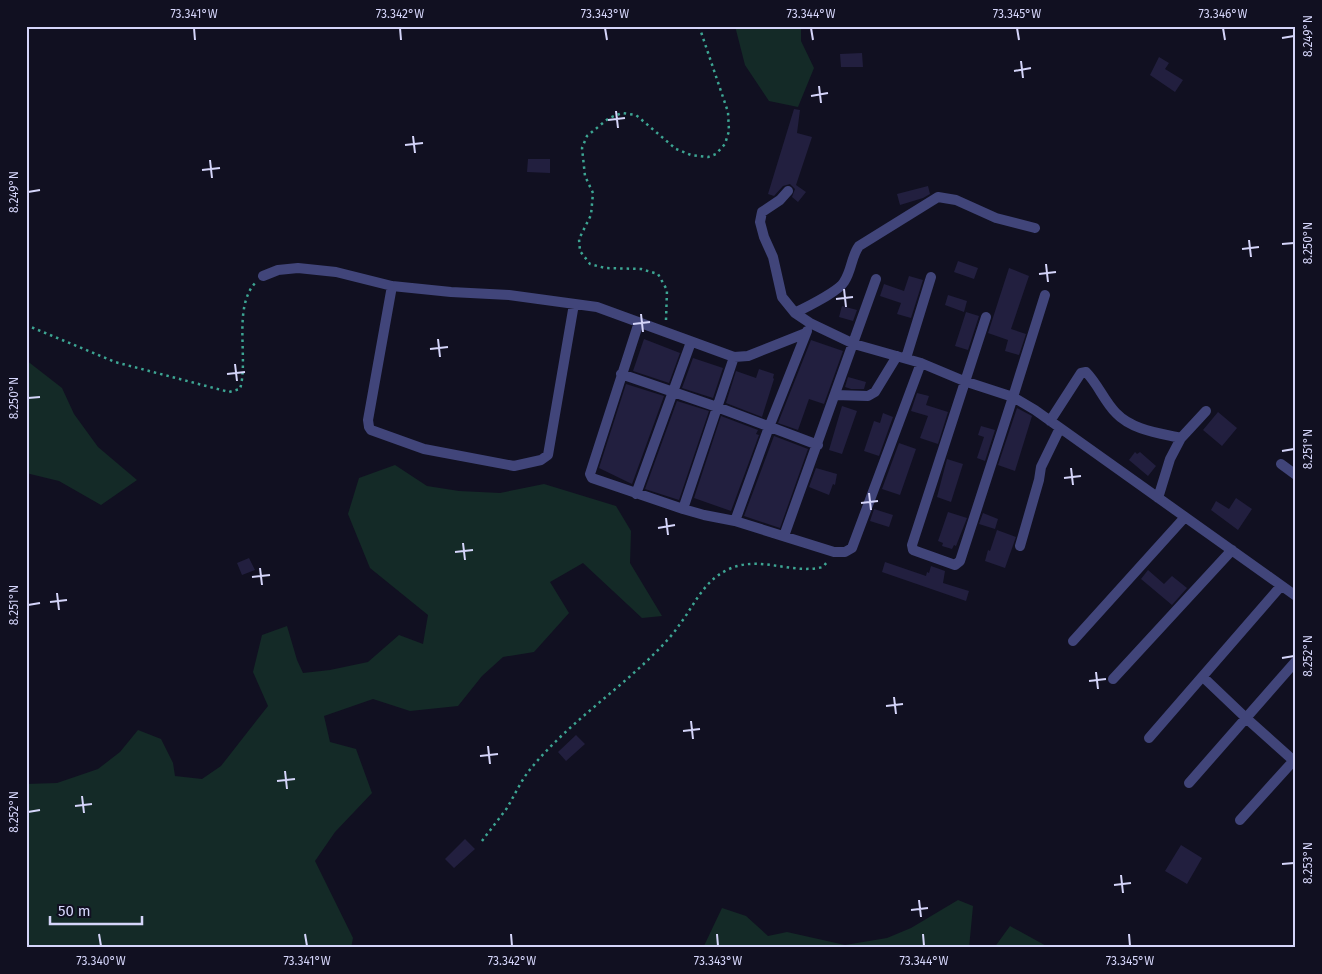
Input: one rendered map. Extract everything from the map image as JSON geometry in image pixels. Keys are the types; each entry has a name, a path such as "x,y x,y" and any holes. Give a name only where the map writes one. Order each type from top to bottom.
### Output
{"street":[{"path":"788,190 780,200 762,212 760,222 775,264 782,297 795,313 810,323 854,344 921,363 964,381 1014,397 1296,596"},
{"path":"795,313 844,283 854,253 859,246 938,197 956,200 996,218 1035,228"},
{"path":"263,276 278,270 298,268 336,272 392,286 510,295 596,307 734,358 748,356 806,333"},
{"path":"836,395 868,396 875,392 902,357 931,278"},
{"path":"784,536 876,279"},
{"path":"392,286 368,420 371,430 424,449 514,466 542,460 548,455 574,304"},
{"path":"986,318 912,545 914,550 955,565 960,561 1014,397 1044,295"},
{"path":"639,322 590,474 592,478 683,509 735,521 834,552 845,552 852,548 921,363"},
{"path":"735,521 769,426 810,323"},
{"path":"636,494 691,342"},
{"path":"683,509 734,358"},
{"path":"1050,421 1081,373 1086,372 1115,413 1131,425 1181,438"},
{"path":"621,374 717,407 818,445"},
{"path":"1158,498 1170,459 1181,438 1206,411"},
{"path":"1020,546 1041,467 1060,428"},
{"path":"1281,464 1296,475"},
{"path":"1073,641 1185,517"},
{"path":"1113,679 1232,550"},
{"path":"1149,738 1281,586"},
{"path":"1190,783 1296,660"},
{"path":"1202,677 1246,718 1295,759 1240,820"}],"path":[{"path":"665,332 667,290 658,274 641,269 605,268 590,264 580,251 579,239 591,215 592,193 585,176 582,148 587,136 609,118 622,113 636,115 676,149 691,155 708,157 716,154 725,144 729,131 728,112 698,26"},
{"path":"26,325 115,362 229,392 240,389 242,381 242,332 246,303 251,287 263,276"},
{"path":"482,841 507,808 527,773 588,712 614,692 659,649 680,624 700,593 713,578 739,565 753,563 810,570 823,567 834,552"}],"green space":[{"path":"735,26 801,26 801,41 814,68 798,107 769,101 745,65"},
{"path":"26,360 62,388 74,414 98,447 137,480 101,505 59,481 26,473"},
{"path":"395,465 427,486 459,491 500,493 544,484 616,506 631,531 630,563 662,616 642,618 583,563 550,582 569,613 534,652 503,657 482,676 458,706 410,711 373,699 324,716 330,742 356,749 372,793 335,832 315,861 353,938 351,948 26,948 26,784 57,783 98,769 120,752 138,730 161,739 173,763 175,776 202,779 221,766 268,706 253,672 262,635 287,626 303,673 330,670 368,662 399,635 423,644 428,615 370,568 348,514 359,478"},
{"path":"958,900 973,906 969,948 703,948 722,908 746,916 768,936 787,932 845,945 887,938 911,928"},
{"path":"1010,926 1050,948 994,948"}],"building":[{"path":"862,53 863,67 841,67 840,54"},
{"path":"1159,57 1169,63 1165,69 1183,80 1175,92 1150,75"},
{"path":"794,109 800,110 797,133 812,137 796,185 806,192 798,202 792,197 795,189 790,184 783,186 774,196 768,194"},
{"path":"528,159 550,159 550,173 527,172"},
{"path":"928,186 930,194 900,205 897,194"},
{"path":"958,261 978,268 974,279 954,272"},
{"path":"1009,268 1029,276 1011,329 1026,334 1019,355 1005,351 1008,340 988,333"},
{"path":"909,276 923,280 911,318 897,314 901,303 880,296 884,284 904,291"},
{"path":"948,295 967,301 964,312 945,305"},
{"path":"842,306 857,310 853,321 839,317"},
{"path":"966,312 979,316 968,350 955,346"},
{"path":"644,339 680,353 669,383 633,371"},
{"path":"811,340 843,351 824,404 809,399 798,430 778,423"},
{"path":"693,358 723,368 713,398 682,388"},
{"path":"759,369 774,374 762,417 726,403 736,371 756,378"},
{"path":"848,377 866,382 864,389 845,387"},
{"path":"626,384 664,396 632,484 599,468"},
{"path":"917,393 929,396 926,405 948,412 938,444 920,438 928,416 911,411"},
{"path":"677,401 709,411 679,500 645,489"},
{"path":"842,406 857,411 842,454 829,450"},
{"path":"1017,408 1032,416 1015,471 998,465"},
{"path":"1218,412 1237,428 1222,446 1203,430"},
{"path":"883,413 893,417 879,456 864,451 874,421 880,423"},
{"path":"721,416 758,430 756,434 759,435 731,511 694,498"},
{"path":"981,426 995,430 985,461 977,458 984,437 978,435"},
{"path":"774,436 808,449 780,528 744,516"},
{"path":"899,443 916,449 900,495 882,489"},
{"path":"1135,452 1137,454 1140,452 1156,466 1148,476 1129,460"},
{"path":"947,459 963,464 951,502 937,497"},
{"path":"816,468 837,474 835,485 833,484 829,495 809,487"},
{"path":"1236,498 1252,509 1238,530 1211,510 1216,501 1229,509"},
{"path":"874,509 893,515 889,527 870,521"},
{"path":"948,512 967,518 956,546 954,545 952,549 942,546 943,543 938,541"},
{"path":"983,513 998,519 995,529 979,524"},
{"path":"997,530 1016,537 1005,568 985,561"},
{"path":"249,558 255,570 242,575 237,563"},
{"path":"885,562 926,576 931,566 945,571 943,583 969,591 966,601 882,572"},
{"path":"1148,570 1164,584 1172,576 1187,588 1172,605 1141,579"},
{"path":"576,735 585,744 566,761 558,752"},
{"path":"465,839 475,849 454,868 445,859"},
{"path":"1181,845 1202,858 1187,884 1165,871"}]}
